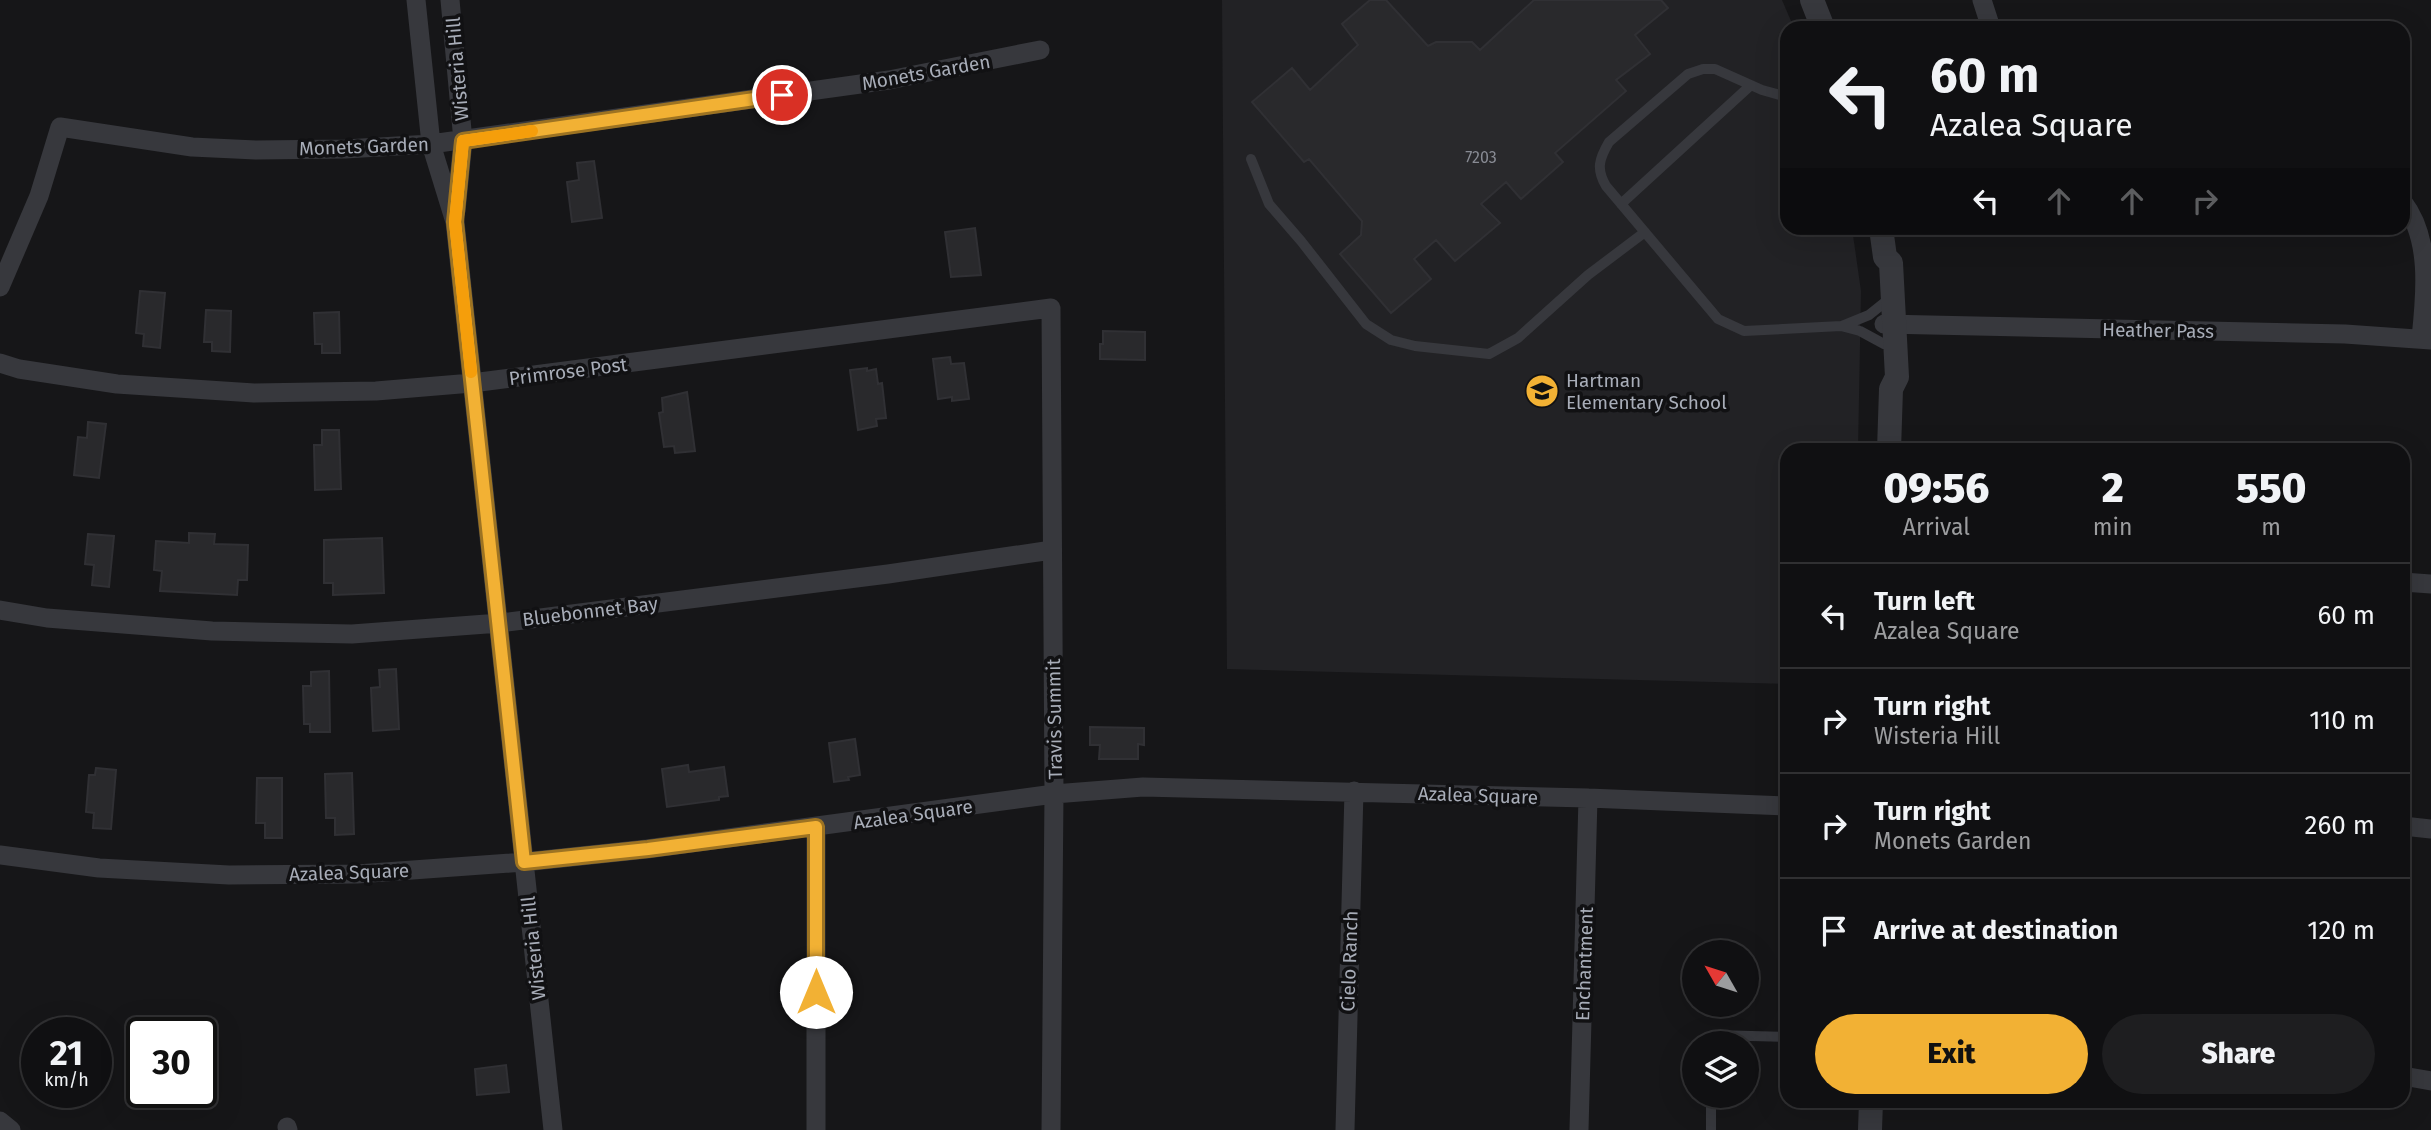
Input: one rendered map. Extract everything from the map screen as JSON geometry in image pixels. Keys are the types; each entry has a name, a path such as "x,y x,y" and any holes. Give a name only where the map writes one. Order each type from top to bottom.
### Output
{"street":[{"name":"Wisteria Hill","path":"416,0 431,144 455,222 553,1130"},
{"name":"Wisteria Hill","path":"450,0 463,141 455,222"},
{"path":"1812,0 1821,21"},
{"path":"1982,0 1989,21"},
{"name":"Monets Garden","path":"0,287 39,196 60,127 192,147 256,150 431,144 889,80 1040,50"},
{"path":"2410,210 2417,219 2427,243 2426,339"},
{"path":"1882,235 1885,257 1891,263 1888,318 1897,377 1891,389 1889,443"},
{"name":"Primrose Post","path":"0,363 19,369 117,384 254,393 376,391 472,383 1051,308"},
{"name":"Travis Summit","path":"1051,308 1054,794 1051,1130"},
{"name":"Heather Pass","path":"1888,318 2426,339"},
{"name":"Bluebonnet Bay","path":"0,610 47,618 212,631 352,635 500,623 888,574 1052,550"},
{"path":"2410,582 2431,584"},
{"name":"Azalea Square","path":"0,855 99,868 229,875 357,874 524,862 648,849 1054,794 1143,787 1354,791 1780,806"},
{"name":"Cielo Ranch","path":"1345,1130 1354,791"},
{"name":"Enchantment","path":"1578,1130 1588,798"},
{"path":"816,827 816,1130"},
{"path":"2410,827 2431,829"},
{"path":"2410,1077 2431,1081"},
{"path":"1870,1130 1871,1108"},
{"path":"0,1121 11,1130"}],"lane":[{"path":"1780,95 1715,68 1688,74 1609,142 1600,156 1598,172 1606,186 1718,318 1744,331 1842,326 1860,331 1888,318"},
{"path":"1621,204 1751,85"},
{"path":"1251,159 1269,204 1366,324 1391,340 1415,346 1489,354 1518,338 1588,275 1645,232"},
{"path":"1842,326 1869,315 1888,318"},
{"path":"1759,1036 1780,1037"},
{"path":"1710,1130 1711,1108"}],"shaded area":[{"name":"Hartman Elementary School","path":"1222,0 1782,0 1791,21 1780,21 1780,235 1853,235 1861,291 1858,443 1780,443 1780,684 1227,669"}],"building":[{"path":"1370,0 1386,0 1428,46 1436,42 1472,42 1480,50 1534,0 1661,0 1668,8 1635,35 1650,54 1616,80 1626,91 1555,153 1563,162 1521,199 1506,182 1481,204 1500,223 1455,261 1436,240 1414,259 1431,279 1391,313 1340,254 1361,235 1362,221 1309,159 1304,162 1252,102 1292,68 1310,90 1358,45 1342,24"},
{"path":"594,161 602,218 572,222 567,182 579,180 577,163"},
{"path":"975,228 981,275 951,277 945,232"},
{"path":"140,291 165,293 160,348 143,346 144,334 136,333"},
{"path":"206,310 231,311 230,352 212,351 212,342 204,342"},
{"path":"339,312 340,353 322,353 322,344 315,344 314,313"},
{"path":"1103,331 1145,332 1145,360 1100,359"},
{"path":"950,357 951,364 964,363 969,399 938,399 933,359"},
{"path":"867,368 867,371 876,369 878,384 882,383 886,418 876,419 877,426 858,430 850,370"},
{"path":"687,392 695,451 675,453 674,446 664,447 659,413 663,412 662,398"},
{"path":"88,422 106,424 99,478 74,475 78,437 87,438"},
{"path":"322,430 339,430 341,489 315,490 314,445 322,445"},
{"path":"189,533 215,534 214,544 248,545 247,580 238,580 237,595 160,591 162,571 154,570 156,541 189,543"},
{"path":"88,534 114,536 109,587 92,585 94,565 85,564"},
{"path":"382,538 384,593 333,595 333,583 324,583 324,540"},
{"path":"396,669 399,729 373,731 371,688 380,687 379,670"},
{"path":"329,671 330,732 310,732 310,724 304,724 303,686 311,686 311,672"},
{"path":"1090,727 1144,728 1144,745 1138,744 1138,759 1099,759 1100,745 1090,745"},
{"path":"855,739 860,775 834,782 829,743"},
{"path":"688,765 689,772 724,767 728,796 719,797 719,800 667,807 662,769"},
{"path":"96,768 116,770 111,829 93,828 94,813 86,812 89,775 95,775"},
{"path":"352,773 354,834 335,835 335,818 326,818 325,774"},
{"path":"257,778 282,778 282,838 265,838 265,823 256,823"},
{"path":"506,1065 509,1092 477,1095 475,1069"}],"slow traffic":[{"path":"471,372 455,222 463,141 532,131"}],"place":[{"name":"Hartman Elementary School","path":"1542,391"}],"route":[{"path":"782,95 463,141 455,222 524,862 816,827 816,992"}]}
